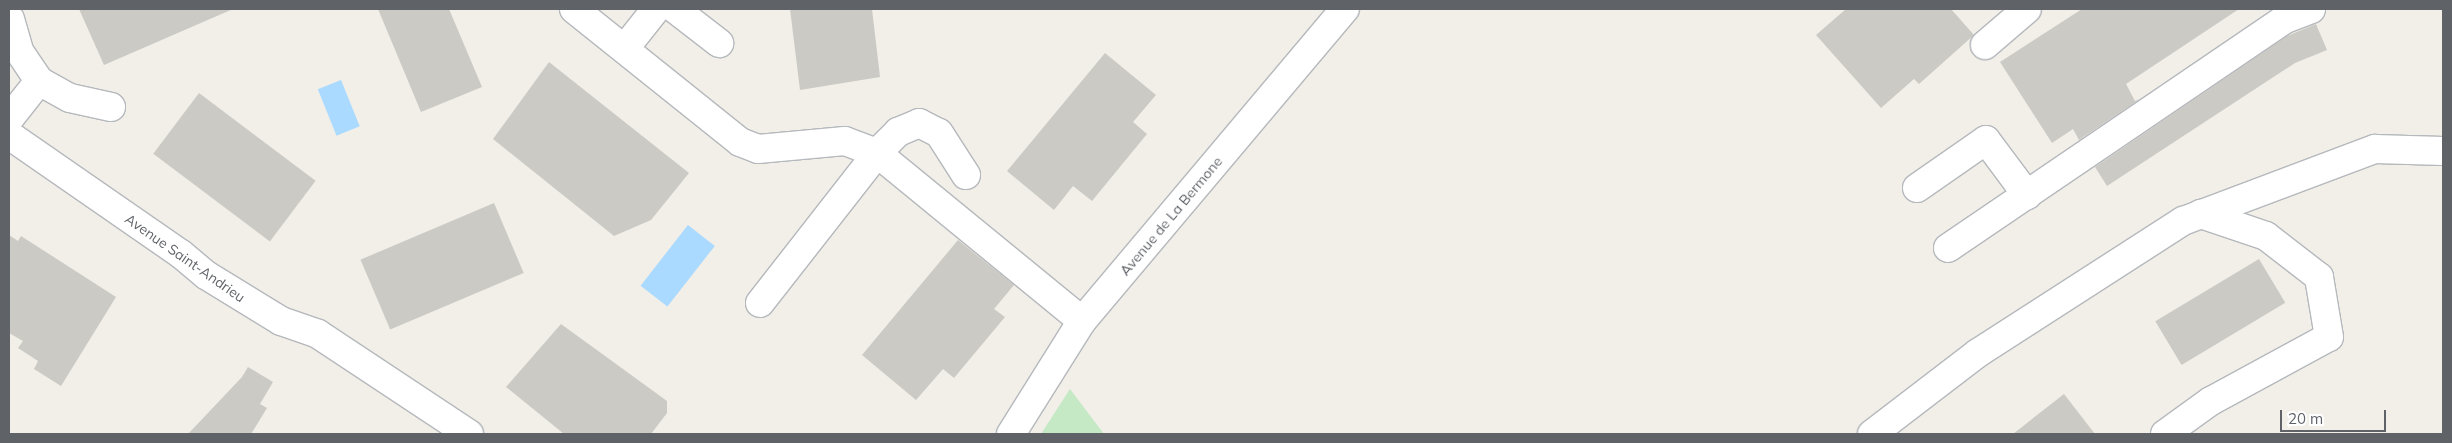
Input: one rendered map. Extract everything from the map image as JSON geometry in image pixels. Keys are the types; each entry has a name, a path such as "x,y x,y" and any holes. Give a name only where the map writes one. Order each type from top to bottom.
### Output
{"street":[{"path":"574,9 740,142 758,149 845,141 876,153 1082,321"},
{"path":"625,48 656,9"},
{"path":"675,9 719,43"},
{"name":"Avenue de La Bermone","path":"1011,434 1082,321 1345,9"},
{"path":"1985,45 2027,9"},
{"path":"1948,248 2283,20 2311,9"},
{"path":"11,16 19,51 39,81 70,98 111,107"},
{"path":"9,118 39,81"},
{"path":"760,303 876,153 898,132 919,123 939,133 966,175"},
{"name":"Avenue Saint-Andrieu","path":"9,134 181,254 206,275 281,321 318,334 438,425 469,434"},
{"path":"1917,188 1986,140 2027,195"},
{"path":"1872,434 1978,353 2183,221 2375,149 2443,151"},
{"path":"2165,434 2211,401 2329,337 2319,277 2266,236 2202,214"}],"green space":[{"path":"1070,389 1104,434 1041,434"}],"water":[{"path":"341,80 360,126 337,136 318,89"},
{"path":"688,225 715,246 667,307 641,286"}],"building":[{"path":"79,9 233,9 104,65"},
{"path":"378,9 449,9 482,87 421,112"},
{"path":"790,9 872,9 880,77 800,90"},
{"path":"1846,9 1951,9 1974,35 1919,84 1914,79 1881,108 1816,35"},
{"path":"2082,9 2239,9 2126,84 2135,101 2140,99 2079,140 2073,129 2052,143 2000,62"},
{"path":"2316,24 2327,50 2295,63 2107,186 2095,167 2287,36"},
{"path":"1105,53 1156,95 1133,122 1147,134 1092,201 1073,186 1054,210 1007,171"},
{"path":"549,62 689,173 651,220 614,236 493,139"},
{"path":"199,93 316,181 270,242 153,154"},
{"path":"494,203 524,273 390,330 361,260"},
{"path":"9,235 18,241 21,236 116,297 61,386 34,369 38,361 18,348 23,341 9,333"},
{"path":"958,240 1014,285 994,309 1005,317 954,378 943,369 916,400 862,355"},
{"path":"2259,259 2285,303 2182,365 2155,321"},
{"path":"561,324 667,401 667,413 651,434 564,434 506,387"},
{"path":"248,367 273,382 260,404 267,408 251,434 188,434 242,377"},
{"path":"2064,394 2095,434 2013,434"}]}
